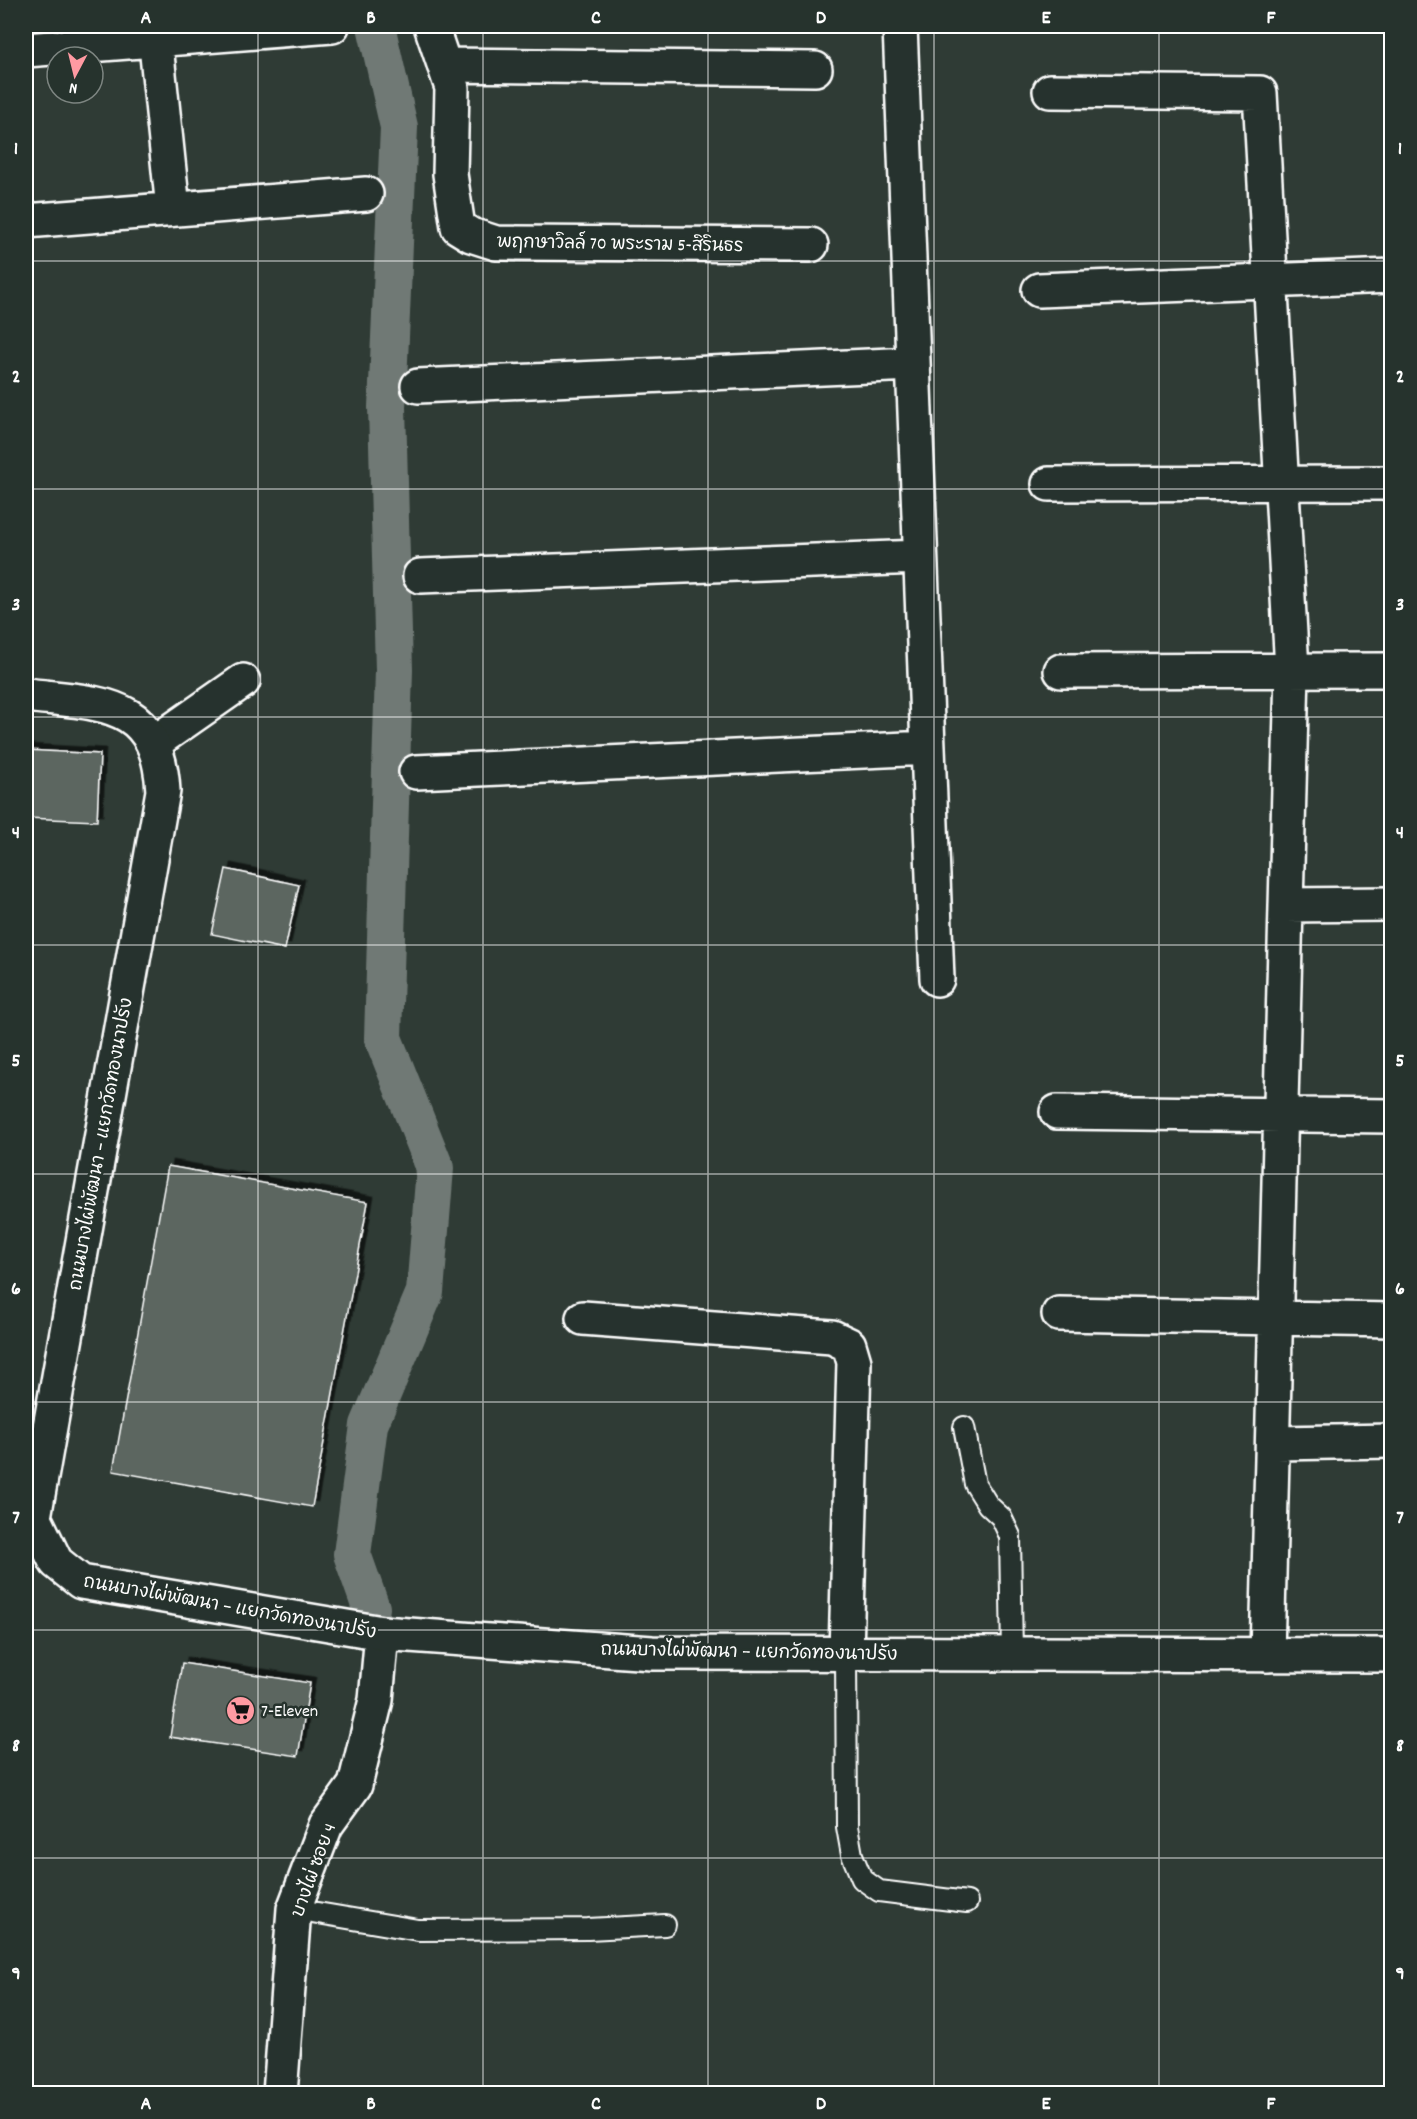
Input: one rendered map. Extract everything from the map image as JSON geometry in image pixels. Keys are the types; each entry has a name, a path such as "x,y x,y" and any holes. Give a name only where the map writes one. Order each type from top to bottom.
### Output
{"street":[{"path":"26,51 155,33 332,26"},
{"name":"พฤกษาวิลล์ 70 พระราม 5-สิรินธร","path":"431,26 452,88 450,174 458,227 471,235 496,243 811,245"},
{"path":"900,26 937,979"},
{"path":"155,33 173,209"},
{"path":"444,65 815,69"},
{"path":"1050,91 1260,93 1292,670 1267,1655"},
{"path":"26,221 366,194"},
{"path":"1039,290 1392,276"},
{"path":"418,386 913,364"},
{"path":"1049,484 1392,483"},
{"path":"420,576 920,557"},
{"path":"1061,671 1392,670"},
{"path":"154,743 243,681"},
{"name":"ถนนบางไผ่พัฒนา – แยกวัดทองนาปรัง","path":"26,695 107,704 139,723 154,743 162,762 163,791 30,1517 56,1562 81,1582 382,1633 652,1653 1392,1655"},
{"path":"416,772 928,748"},
{"path":"1286,905 1392,904"},
{"path":"1057,1112 1392,1116"},
{"path":"1059,1314 1392,1320"},
{"path":"583,1318 832,1336 849,1345 854,1362 846,1653"},
{"path":"1272,1443 1392,1442"},
{"name":"บางไผ่ ซอย 4","path":"280,2094 294,1909 326,1825 355,1785 376,1700 382,1633"}],"lane":[{"path":"964,1427 975,1484 988,1505 1001,1518 1011,1536 1012,1653"},
{"path":"846,1653 847,1827 852,1855 862,1879 879,1891 967,1902"},
{"path":"294,1909 418,1930 588,1929 665,1925"}],"building":[{"path":"26,750 100,754 97,821 26,818"},
{"path":"226,869 299,885 285,949 212,934"},
{"path":"168,1166 368,1202 312,1507 113,1471"},
{"name":"7-Eleven","path":"182,1663 310,1683 298,1756 170,1737"}],"waterway":[{"path":"371,1608 352,1554 369,1425 425,1292 435,1168 383,1038 394,670 387,407 399,127 376,26"}],"place":[{"name":"7-Eleven","path":"240,1710"}]}
